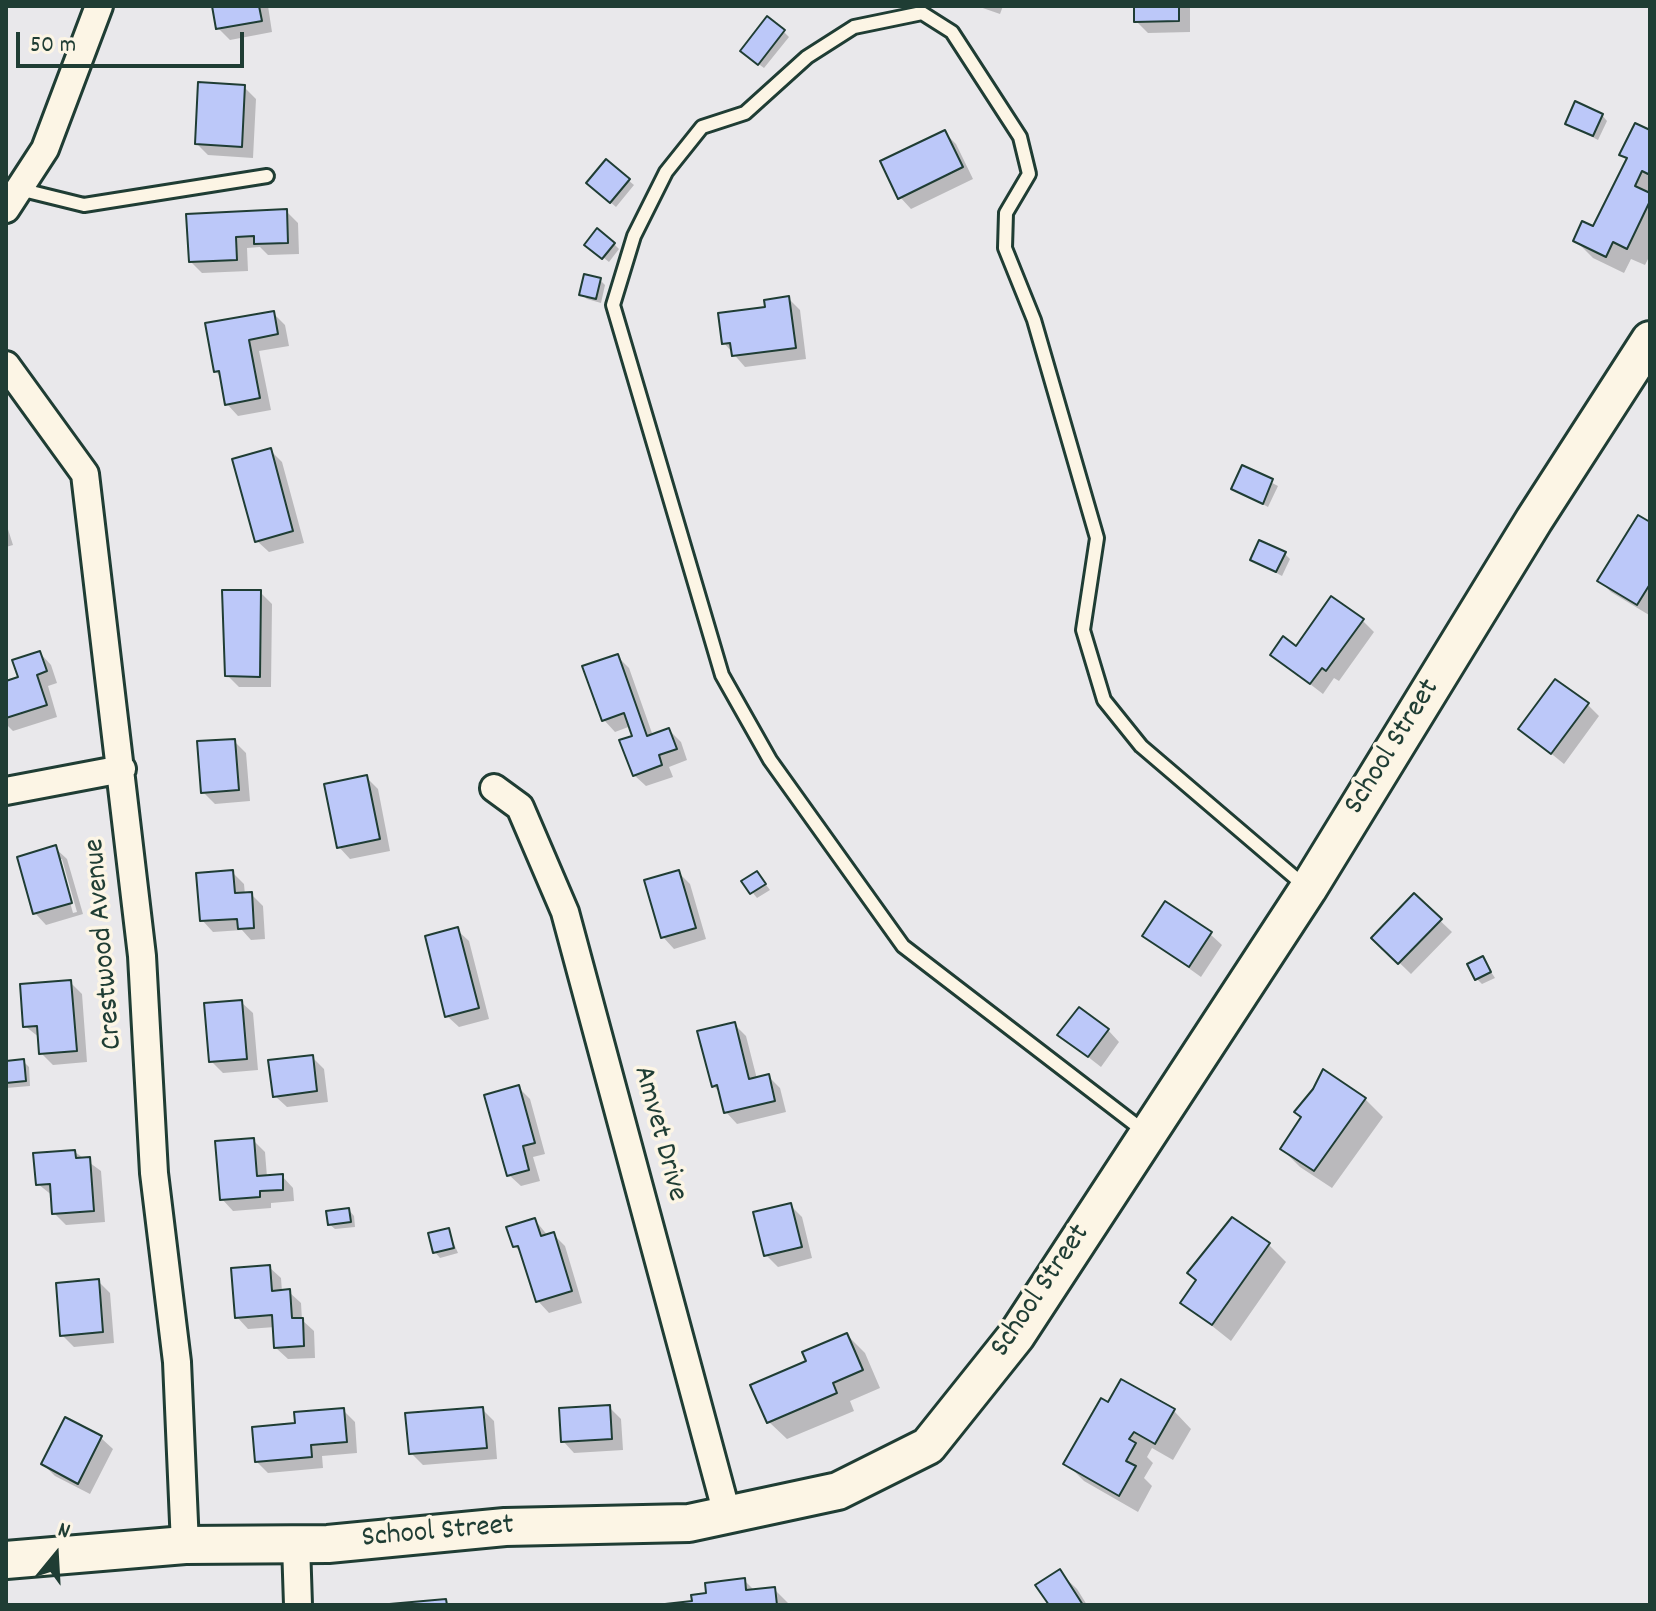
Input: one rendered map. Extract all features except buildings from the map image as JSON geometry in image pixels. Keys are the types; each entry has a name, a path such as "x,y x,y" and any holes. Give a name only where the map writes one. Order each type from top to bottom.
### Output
{"street":[{"path":"12,199 45,149 99,6"},
{"name":"School Street","path":"6,1560 185,1545 296,1544 505,1527 689,1523 838,1491 928,1446 1016,1336 1308,889 1534,520 1650,340"},
{"name":"Crestwood Avenue","path":"6,365 85,474 142,956 154,1173 177,1362 185,1545"},
{"path":"6,791 122,769"},
{"name":"Amvet Drive","path":"494,788 520,807 565,912 727,1514"},
{"path":"296,1544 298,1605"}],"lane":[{"path":"1148,1133 903,946 770,760 722,675 613,305 634,236 666,172 702,127 745,113 807,57 854,27 922,13 952,32 1020,137 1029,174 1006,213 1005,248 1034,320 1097,538 1083,630 1104,700 1141,746 1308,889"},
{"path":"12,199 84,205 267,176"}]}
